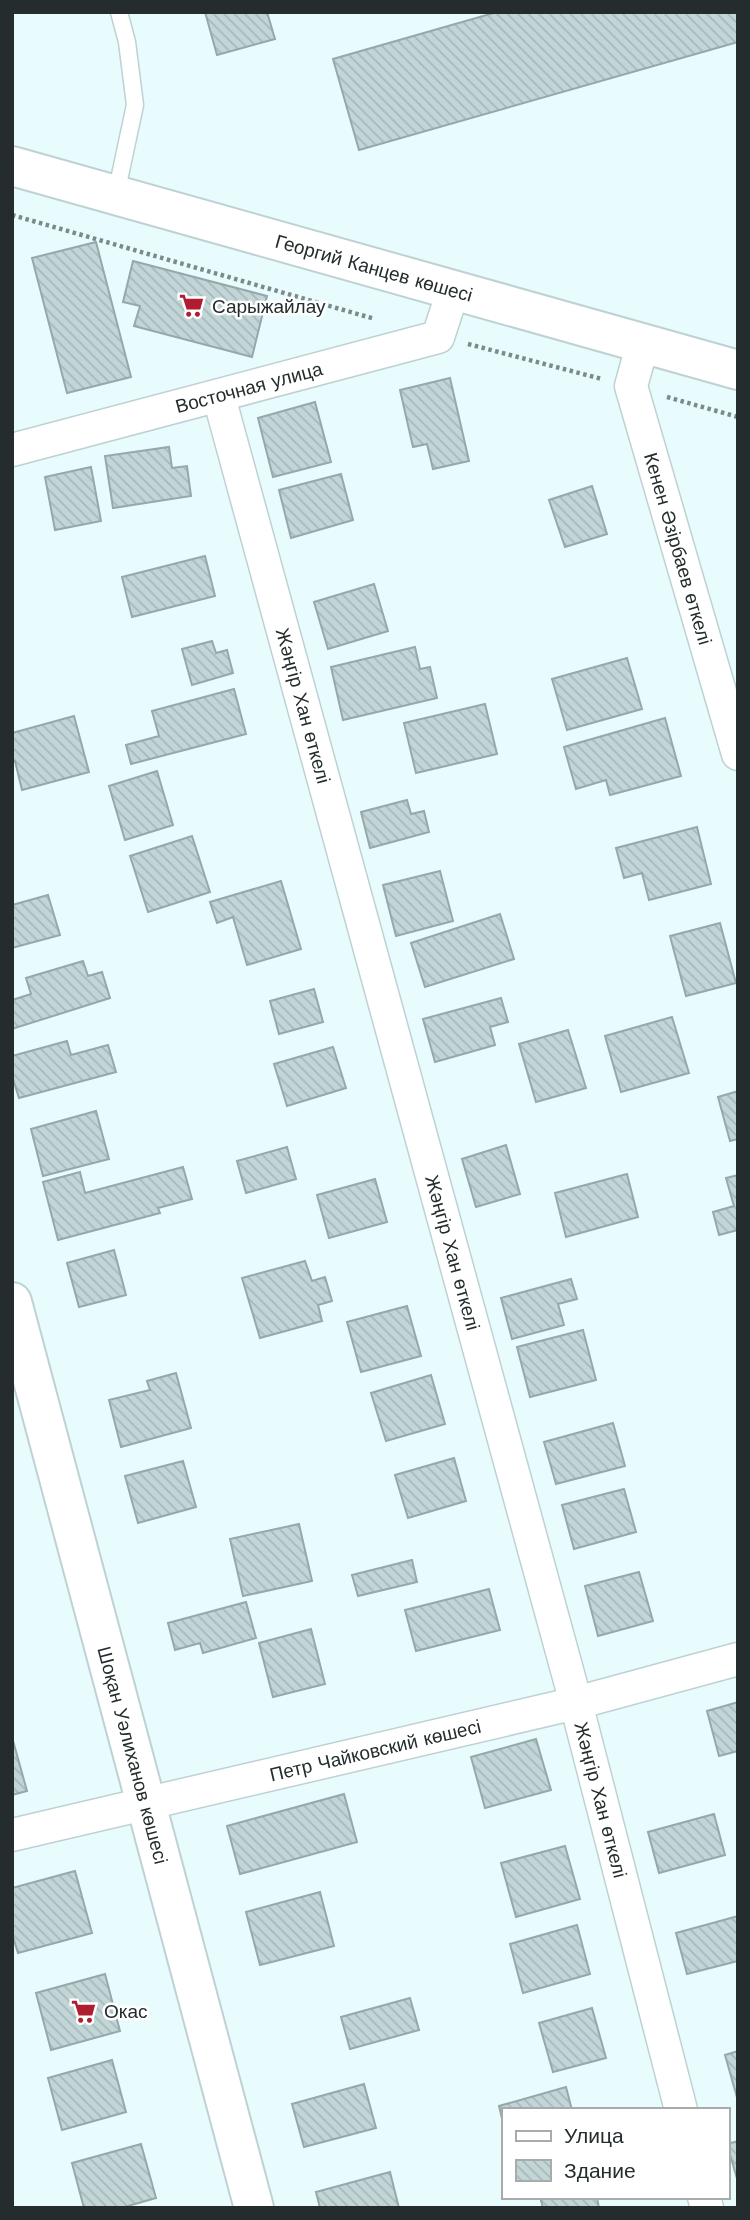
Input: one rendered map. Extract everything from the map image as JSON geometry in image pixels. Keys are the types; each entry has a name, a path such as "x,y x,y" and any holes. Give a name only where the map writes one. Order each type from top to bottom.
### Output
{"main road":[{"name":"Георгий Канцев көшесі","path":"12,166 738,370"},
{"name":"Шоқан Уәлиханов көшесі","path":"12,1302 254,2208"}],"street":[{"name":"Восточная улица","path":"12,450 438,337 453,291"},
{"name":"Кенен Әзірбаев өткелі","path":"643,343 631,386 738,754"},
{"name":"Жәңгір Хан өткелі","path":"219,397 576,1703 680,2108"},
{"name":"Петр Чайковский көшесі","path":"12,1835 576,1703 738,1659"}],"lane":[{"path":"116,194 135,105 127,41 119,12"}],"building":[{"path":"205,12 267,12 275,39 217,55"},
{"path":"497,12 738,12 738,42 359,150 333,59"},
{"path":"96,242 131,377 67,393 32,258"},
{"path":"133,261 267,296 252,357 134,326 140,306 123,302"},
{"path":"450,378 469,461 433,469 427,444 413,447 400,390"},
{"path":"315,402 331,462 273,477 258,418"},
{"path":"169,447 172,468 187,466 191,496 113,508 105,456"},
{"path":"91,467 101,521 55,530 45,477"},
{"path":"341,474 353,520 291,538 279,490"},
{"path":"592,486 607,534 565,547 549,500"},
{"path":"205,556 215,596 132,617 122,577"},
{"path":"374,584 388,631 328,649 314,602"},
{"path":"212,641 216,653 227,650 233,673 192,685 182,649"},
{"path":"415,647 420,669 430,667 437,698 343,720 331,667"},
{"path":"627,658 642,709 567,730 552,679"},
{"path":"234,689 246,734 131,764 126,745 159,736 152,711"},
{"path":"485,704 497,754 416,773 404,723"},
{"path":"74,716 89,772 22,790 15,761 12,762 12,733"},
{"path":"665,718 681,776 610,795 606,780 576,789 564,747"},
{"path":"157,771 173,825 125,840 109,786"},
{"path":"407,800 411,814 424,811 429,832 370,848 361,812"},
{"path":"697,827 711,884 649,900 642,873 624,878 616,848"},
{"path":"192,836 210,892 148,912 130,856"},
{"path":"440,871 453,921 396,936 383,885"},
{"path":"281,881 301,949 247,965 233,917 217,923 210,902"},
{"path":"48,895 60,935 12,948 12,905"},
{"path":"500,914 514,959 425,987 411,943"},
{"path":"720,923 736,983 686,996 670,936"},
{"path":"83,961 88,976 102,972 110,998 12,1029 12,1000 31,994 26,978"},
{"path":"314,989 323,1022 279,1034 270,1001"},
{"path":"501,998 508,1022 490,1027 495,1045 435,1062 423,1019"},
{"path":"672,1017 689,1073 621,1092 605,1036"},
{"path":"568,1030 586,1088 536,1102 519,1044"},
{"path":"67,1041 71,1055 108,1045 116,1072 19,1098 12,1076 12,1056"},
{"path":"333,1047 346,1088 287,1106 274,1064"},
{"path":"738,1091 738,1139 730,1141 718,1097"},
{"path":"96,1111 109,1159 43,1176 31,1129"},
{"path":"506,1145 520,1194 476,1207 462,1159"},
{"path":"287,1147 296,1179 246,1193 237,1161"},
{"path":"183,1167 192,1199 158,1208 160,1213 58,1240 43,1182 80,1172 85,1193"},
{"path":"627,1174 638,1217 566,1237 555,1193"},
{"path":"738,1175 738,1230 719,1235 713,1212 734,1206 726,1178"},
{"path":"375,1179 387,1222 329,1238 317,1195"},
{"path":"114,1250 126,1295 79,1307 67,1263"},
{"path":"305,1261 312,1281 325,1277 332,1301 318,1305 322,1321 260,1338 242,1278"},
{"path":"571,1279 577,1299 558,1304 564,1325 512,1339 501,1298"},
{"path":"407,1306 421,1356 361,1372 347,1322"},
{"path":"583,1330 596,1380 530,1397 517,1347"},
{"path":"176,1373 191,1428 121,1447 109,1400 150,1390 147,1381"},
{"path":"431,1375 445,1424 386,1441 371,1393"},
{"path":"613,1423 625,1466 556,1484 544,1442"},
{"path":"454,1458 466,1501 408,1518 395,1475"},
{"path":"183,1461 196,1507 138,1523 125,1476"},
{"path":"624,1489 636,1532 574,1549 562,1505"},
{"path":"299,1524 312,1581 243,1596 230,1539"},
{"path":"412,1560 417,1582 358,1596 352,1575"},
{"path":"639,1572 653,1621 598,1636 585,1586"},
{"path":"489,1589 500,1630 416,1651 405,1610"},
{"path":"246,1602 256,1638 203,1653 200,1643 175,1650 168,1623"},
{"path":"311,1629 325,1684 273,1697 259,1643"},
{"path":"738,1702 738,1751 719,1756 707,1711"},
{"path":"12,1737 27,1791 12,1795"},
{"path":"536,1739 551,1790 485,1808 471,1757"},
{"path":"344,1794 357,1842 240,1874 227,1826"},
{"path":"714,1814 725,1855 659,1873 648,1832"},
{"path":"565,1846 580,1899 516,1917 501,1863"},
{"path":"75,1871 92,1933 18,1953 12,1934 12,1888"},
{"path":"320,1892 334,1946 260,1965 246,1912"},
{"path":"738,1916 738,1961 687,1974 676,1933"},
{"path":"577,1925 590,1974 523,1993 510,1944"},
{"path":"105,1974 120,2031 51,2050 36,1993"},
{"path":"410,1998 419,2030 350,2049 341,2017"},
{"path":"592,2008 606,2058 553,2072 539,2023"},
{"path":"738,2051 738,2101 725,2055"},
{"path":"112,2060 126,2112 62,2130 48,2078"},
{"path":"364,2084 376,2128 304,2147 292,2104"},
{"path":"566,2087 571,2108 502,2108 502,2119 499,2106"},
{"path":"738,2141 738,2182 729,2151 729,2143"},
{"path":"141,2144 156,2198 121,2208 84,2208 72,2163"},
{"path":"390,2172 399,2208 320,2208 316,2192"},
{"path":"541,2199 597,2199 599,2208 543,2208"}],"place":[{"name":"Сарыжайлау","path":"192,306"},
{"name":"Окас","path":"84,2011"}]}
